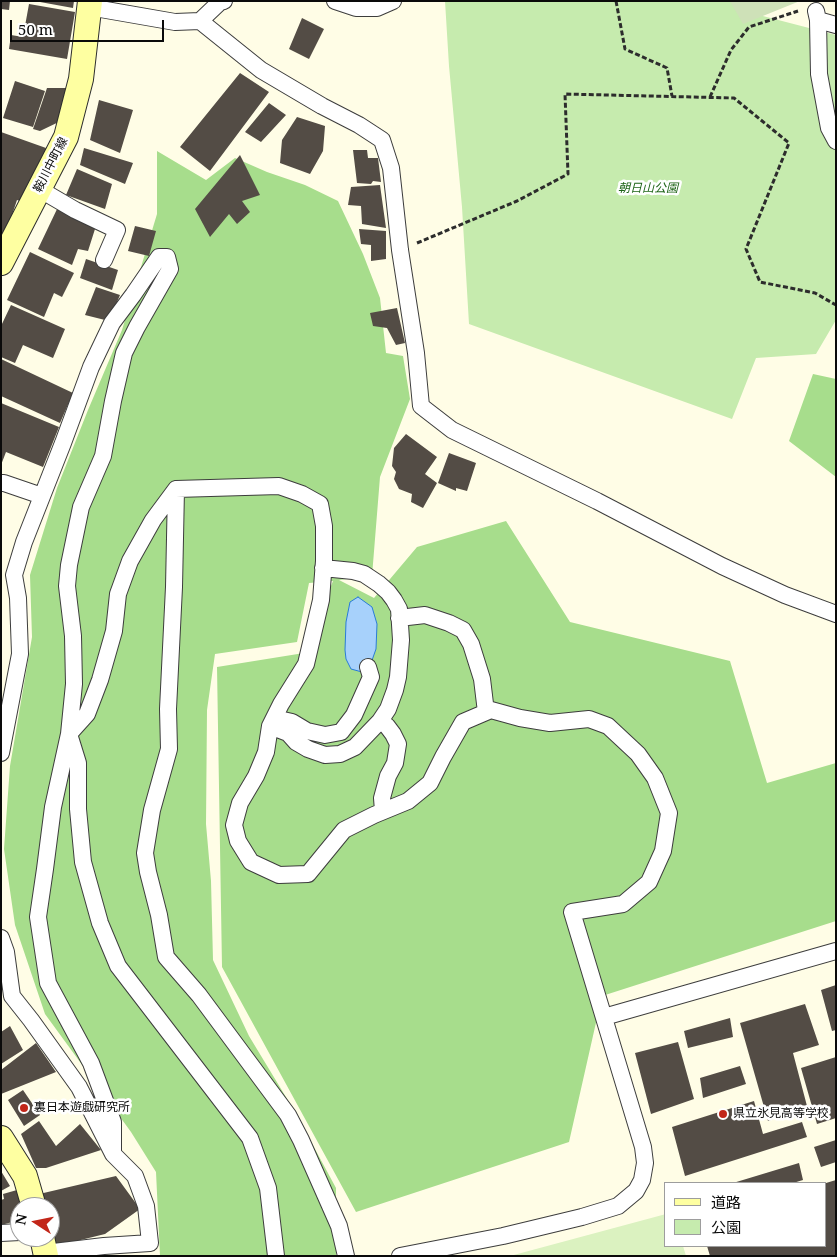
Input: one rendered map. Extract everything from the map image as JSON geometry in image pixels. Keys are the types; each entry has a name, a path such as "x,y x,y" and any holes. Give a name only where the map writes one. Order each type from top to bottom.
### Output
{"main road":[{"name":"鞍川中町線","path":"1,263 66,137 81,80 90,4"},
{"path":"1,1138 25,1176 31,1197"}],"street":[{"path":"90,4 175,22 200,21 220,2 224,1"},
{"path":"335,1 356,8 377,8 393,1"},
{"path":"836,25 817,15 819,74 829,128 836,141"},
{"path":"200,21 260,70 359,125 382,140 391,168 400,250 416,353 421,406 452,430 597,501 722,566 785,596 836,614"},
{"path":"39,189 75,210 117,230 104,260"},
{"path":"1,753 20,654 18,598 14,575 24,542 91,367 112,323 134,295 159,257 167,257 170,269 124,352 102,456 81,507 67,586 73,636 74,684 69,734 53,807 38,917 48,983 91,1063 113,1122 113,1154"},
{"path":"1,483 42,496"},
{"path":"176,489 279,486 302,494 320,504 324,526 321,600 306,664 272,722 266,752 256,776 240,804 234,825 238,841 252,862 280,876 308,874 344,830 408,801 430,783 463,722 491,710 550,724 588,719 608,726 638,754 655,778 668,813 663,851 649,882 623,904 572,912 643,1147 645,1163 642,1180 636,1191 618,1206 582,1217 503,1236 400,1256"},
{"path":"69,734 87,714 100,680 114,631 118,594 130,561 153,520 176,489"},
{"path":"176,489 168,749 152,810 145,853 166,957 199,994 288,1115 302,1140 338,1226 346,1256"},
{"path":"272,722 288,733 296,742 308,749 325,755 340,754 355,747 380,721 388,709 398,677 401,640 399,609 388,592 364,574 323,568"},
{"path":"400,618 425,615 463,630 471,644 482,679 486,712"},
{"path":"272,722 292,722 307,731 325,735 342,732 354,715 371,677 368,667"},
{"path":"380,721 393,734 398,744 395,763 388,776 382,798 383,811"},
{"path":"69,734 78,763 78,809 83,862 100,923 118,966 250,1138 268,1188 276,1256"},
{"path":"1,938 6,952 12,996 79,1087 113,1154 135,1176 146,1206 150,1249 104,1246 44,1249"},
{"path":"604,1017 836,951"}],"path":[{"path":"616,1 625,49 667,68 672,96"},
{"path":"710,97 731,50 749,27 807,8 817,15"},
{"path":"400,250 516,201 568,174 564,94 734,98 789,143 746,249 760,282 815,293 836,305"}],"green space":[{"name":"朝日山公園","path":"445,1 735,1 759,15 836,35 836,320 816,354 756,358 732,419 469,324 462,207"},
{"path":"730,1 800,1 743,24"},
{"path":"157,151 206,180 235,158 267,172 305,185 338,201 363,254 380,298 386,353 403,356 410,399 380,477 372,576 339,580 374,598 417,547 506,521 570,622 730,661 767,783 836,763 836,921 602,996 569,1142 356,1212 222,967 217,667 304,653 333,581 309,583 297,642 215,654 207,710 206,824 211,881 213,960 249,1036 295,1112 336,1188 336,1256 160,1256 156,1172 131,1132 45,1014 15,925 4,849 10,766 32,637 30,575 57,488 122,330 157,214"},
{"path":"813,374 836,379 836,477 789,441"},
{"path":"664,1215 664,1247 683,1247 686,1256 510,1256"}],"water":[{"path":"358,597 372,607 377,624 376,649 370,666 362,672 351,669 346,659 345,650 346,622 350,602"}],"building":[{"path":"1,1 10,1 9,10 1,9"},
{"path":"41,1 74,1 73,8"},
{"path":"29,4 75,12 67,59 9,49 11,35 23,37"},
{"path":"302,18 324,29 309,59 289,49"},
{"path":"240,73 269,92 210,171 180,147"},
{"path":"15,81 45,91 33,127 3,118"},
{"path":"47,88 72,88 65,119 40,131 33,129"},
{"path":"99,100 133,110 120,153 90,140"},
{"path":"269,103 286,115 261,142 245,132"},
{"path":"297,117 325,126 323,151 310,174 280,163 282,140"},
{"path":"1,132 46,148 28,204 17,200 2,245"},
{"path":"84,148 133,163 125,184 80,165"},
{"path":"353,150 367,150 368,158 378,158 381,182 373,181 371,184 357,183"},
{"path":"240,155 260,195 242,201 250,212 237,224 229,214 210,237 195,209"},
{"path":"77,169 112,184 105,209 66,195"},
{"path":"380,185 386,228 362,224 361,206 348,205 351,187"},
{"path":"58,207 95,229 88,251 78,249 72,265 38,249"},
{"path":"135,226 156,231 149,256 128,251"},
{"path":"359,229 386,231 386,259 371,261 371,245 361,244"},
{"path":"30,252 74,273 62,297 54,293 44,317 7,300"},
{"path":"86,259 118,270 112,290 80,278"},
{"path":"96,287 120,295 109,321 85,315"},
{"path":"11,305 65,329 53,358 23,345 15,363 1,357 1,326"},
{"path":"397,308 405,343 396,345 387,328 373,326 370,313"},
{"path":"1,359 73,393 60,423 1,396"},
{"path":"1,403 59,427 43,467 6,452 1,465"},
{"path":"406,434 437,457 425,474 437,483 423,508 411,502 412,494 399,489 394,479 396,472 392,466 394,448"},
{"path":"449,453 476,463 467,491 456,488 456,491 438,483"},
{"path":"836,985 836,1030 832,1031 821,990"},
{"path":"805,1004 819,1045 793,1053 807,1106 768,1121 740,1023"},
{"path":"730,1018 733,1037 688,1048 684,1031"},
{"path":"10,1026 23,1050 1,1064 1,1032"},
{"path":"678,1042 694,1099 651,1114 635,1053"},
{"path":"36,1043 56,1072 1,1094 1,1070"},
{"path":"836,1057 836,1118 817,1124 801,1068"},
{"path":"740,1066 746,1084 703,1098 700,1078"},
{"name":"裏日本遊戯研究所","path":"23,1090 40,1115 24,1126 8,1100"},
{"path":"754,1101 763,1134 802,1122 807,1137 685,1176 672,1127"},
{"path":"39,1121 56,1146 80,1124 101,1150 46,1168 36,1168 21,1134"},
{"path":"836,1140 836,1162 821,1167 814,1147"},
{"path":"799,1163 803,1180 796,1182 736,1182"},
{"path":"1,1171 10,1186 1,1191"},
{"path":"116,1176 140,1209 105,1234 60,1245 60,1197 36,1197 35,1195"},
{"path":"836,1180 836,1256 710,1256 707,1247 827,1247 827,1183"},
{"path":"17,1190 19,1197 10,1197 10,1223 1,1225 1,1200 4,1199 3,1194"}],"place":[{"name":"裏日本遊戯研究所","path":"24,1108"},
{"name":"県立氷見高等学校","path":"723,1114"}]}
